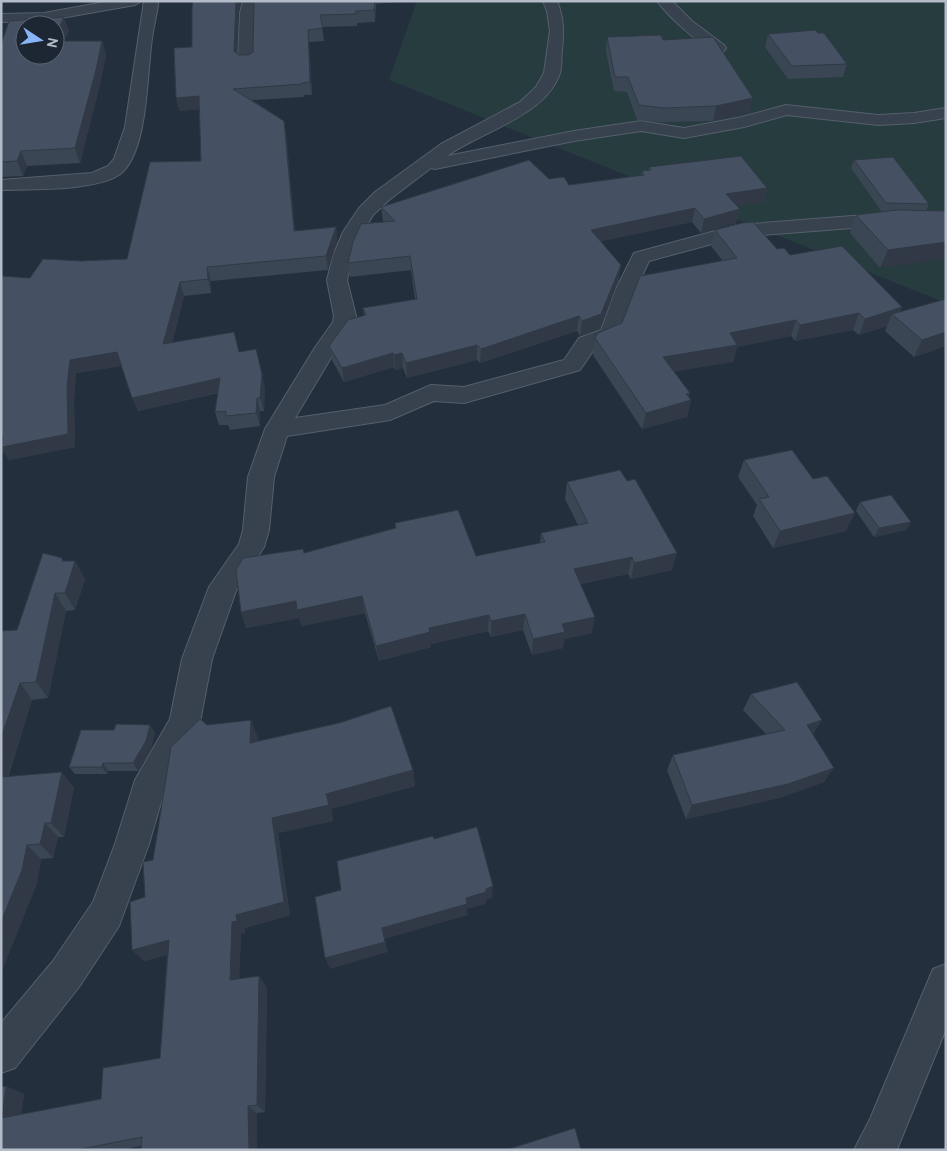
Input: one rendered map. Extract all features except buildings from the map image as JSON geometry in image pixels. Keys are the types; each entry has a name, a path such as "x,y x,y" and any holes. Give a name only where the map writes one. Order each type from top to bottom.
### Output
{"street":[{"path":"1,18 44,16 135,1"},
{"path":"1,185 88,178 104,175 114,170 128,144 132,131 151,1"},
{"path":"246,63 247,13 250,1"},
{"path":"1,1054 66,974 106,913 132,844 151,780 185,722 193,690 197,659 223,587 251,547 256,530 261,477 277,429 344,323 345,316 337,280 343,256 353,232 366,212 382,196 447,148 526,105 543,90 552,73 557,31 554,11 550,1"},
{"path":"664,1 687,24 719,48"},
{"path":"766,122 840,115 893,104"},
{"path":"422,167 574,136 642,126 684,132 744,122 786,110 878,120 897,120 946,113"},
{"path":"277,429 390,412 432,393 464,395 572,365 587,344 610,334 626,289 641,257 671,247 737,231 878,220 946,221"},
{"path":"874,1150 884,1133 946,982"}],"green space":[{"path":"417,1 946,1 946,303 389,80"}]}
